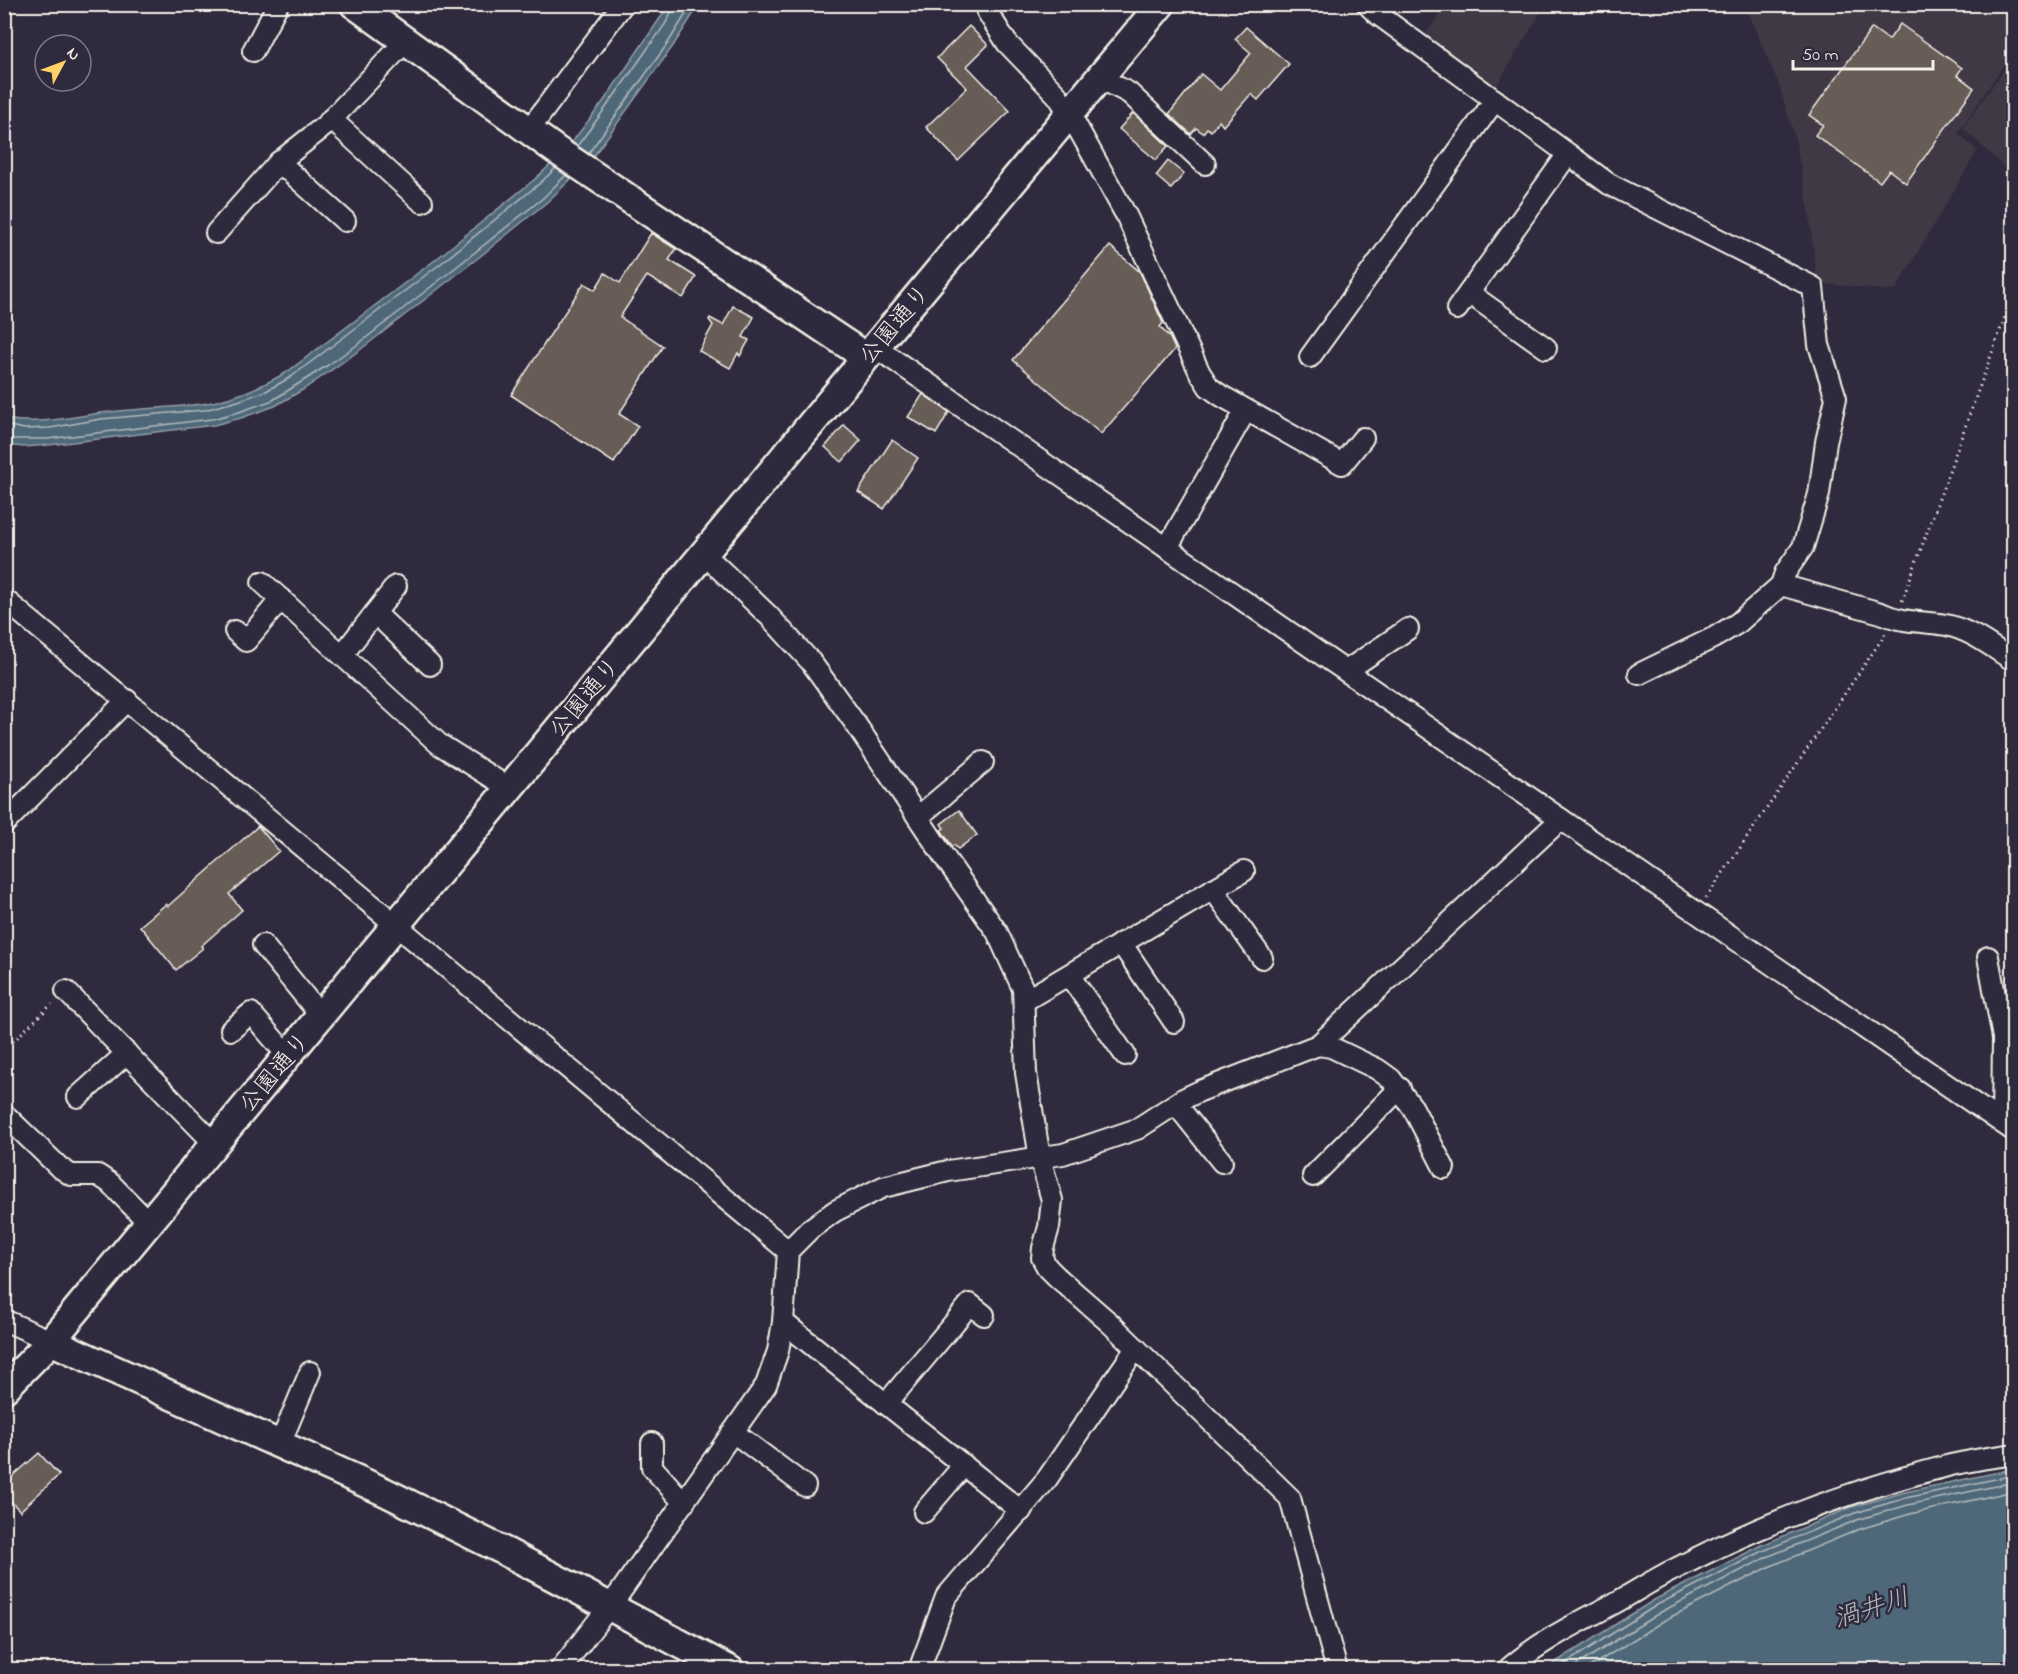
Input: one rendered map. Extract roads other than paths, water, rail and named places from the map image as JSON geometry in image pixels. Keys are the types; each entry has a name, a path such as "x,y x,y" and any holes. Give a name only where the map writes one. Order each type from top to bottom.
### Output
{"street":[{"path":"253,51 278,4"},
{"path":"354,4 556,150 870,352 1167,548 2008,1126"},
{"path":"530,130 623,4"},
{"path":"986,4 988,13 1007,43 1057,95 1070,114 1126,215 1200,373 1209,387 1342,464 1363,438"},
{"name":"公園通り","path":"4,1389 51,1341 1161,4"},
{"path":"1367,4 1376,13 1609,184 1813,288 1820,345 1836,398 1826,442 1819,494 1803,547 1785,573 1781,585 1738,623 1715,637 1639,674"},
{"path":"216,233 279,162 331,119 405,42"},
{"path":"1100,78 1129,93 1204,164"},
{"path":"1310,357 1495,100"},
{"path":"331,119 422,202"},
{"path":"1457,309 1568,154"},
{"path":"279,162 345,221"},
{"path":"1469,293 1546,348"},
{"path":"1167,548 1246,410"},
{"path":"703,554 770,616 811,662 997,932 1023,989 1026,1074 1040,1158 1052,1200 1042,1258 1052,1272 1136,1348 1290,1498 1337,1670"},
{"path":"262,582 439,744 509,788"},
{"path":"1781,585 1881,613 1895,620 1947,626 1968,632 2013,661"},
{"path":"343,654 396,586"},
{"path":"4,599 788,1251"},
{"path":"235,631 246,641 281,599"},
{"path":"375,613 430,664"},
{"path":"1346,671 1408,629"},
{"path":"4,824 127,700"},
{"path":"918,817 983,762"},
{"path":"560,1670 610,1607 766,1385 778,1351 783,1322 788,1251 810,1229 835,1212 883,1187 948,1171 1063,1154 1137,1129 1183,1099 1225,1080 1318,1045 1561,819"},
{"path":"1024,1001 1244,871"},
{"path":"1213,889 1262,958"},
{"path":"1121,944 1174,1022"},
{"path":"263,945 320,1015"},
{"path":"1988,957 2003,1038 2008,1126"},
{"path":"1069,975 1125,1055"},
{"path":"66,990 214,1143"},
{"path":"231,1030 250,1013 287,1055"},
{"path":"1318,1045 1331,1047 1377,1069 1391,1079 1413,1108 1444,1168"},
{"path":"78,1097 127,1053"},
{"path":"1313,1176 1400,1088"},
{"path":"1176,1104 1222,1161"},
{"path":"4,1114 59,1167 70,1175 98,1175 110,1183 149,1223"},
{"path":"886,1404 970,1304 984,1315"},
{"path":"4,1320 385,1492 506,1552 730,1670"},
{"path":"783,1322 1021,1510"},
{"path":"919,1670 946,1597 1047,1479 1136,1348"},
{"path":"280,1444 310,1372"},
{"path":"733,1432 805,1486"},
{"path":"652,1443 652,1467 684,1503"},
{"path":"1507,1670 1526,1653 1579,1621 1675,1569 1767,1526 1842,1496 1953,1464 2013,1454"},
{"path":"924,1512 964,1465"}],"water":[{"path":"669,5 699,5 673,46 590,161 547,202 483,254 360,350 304,389 275,406 214,425 48,445 24,447 5,445 5,419 41,421 201,404 246,392 287,372 435,260 535,179 565,151 603,102"},
{"name":"渦井川","path":"2013,1469 2013,1669 1545,1669 1654,1600 1760,1546 1852,1507 1905,1492"}]}
